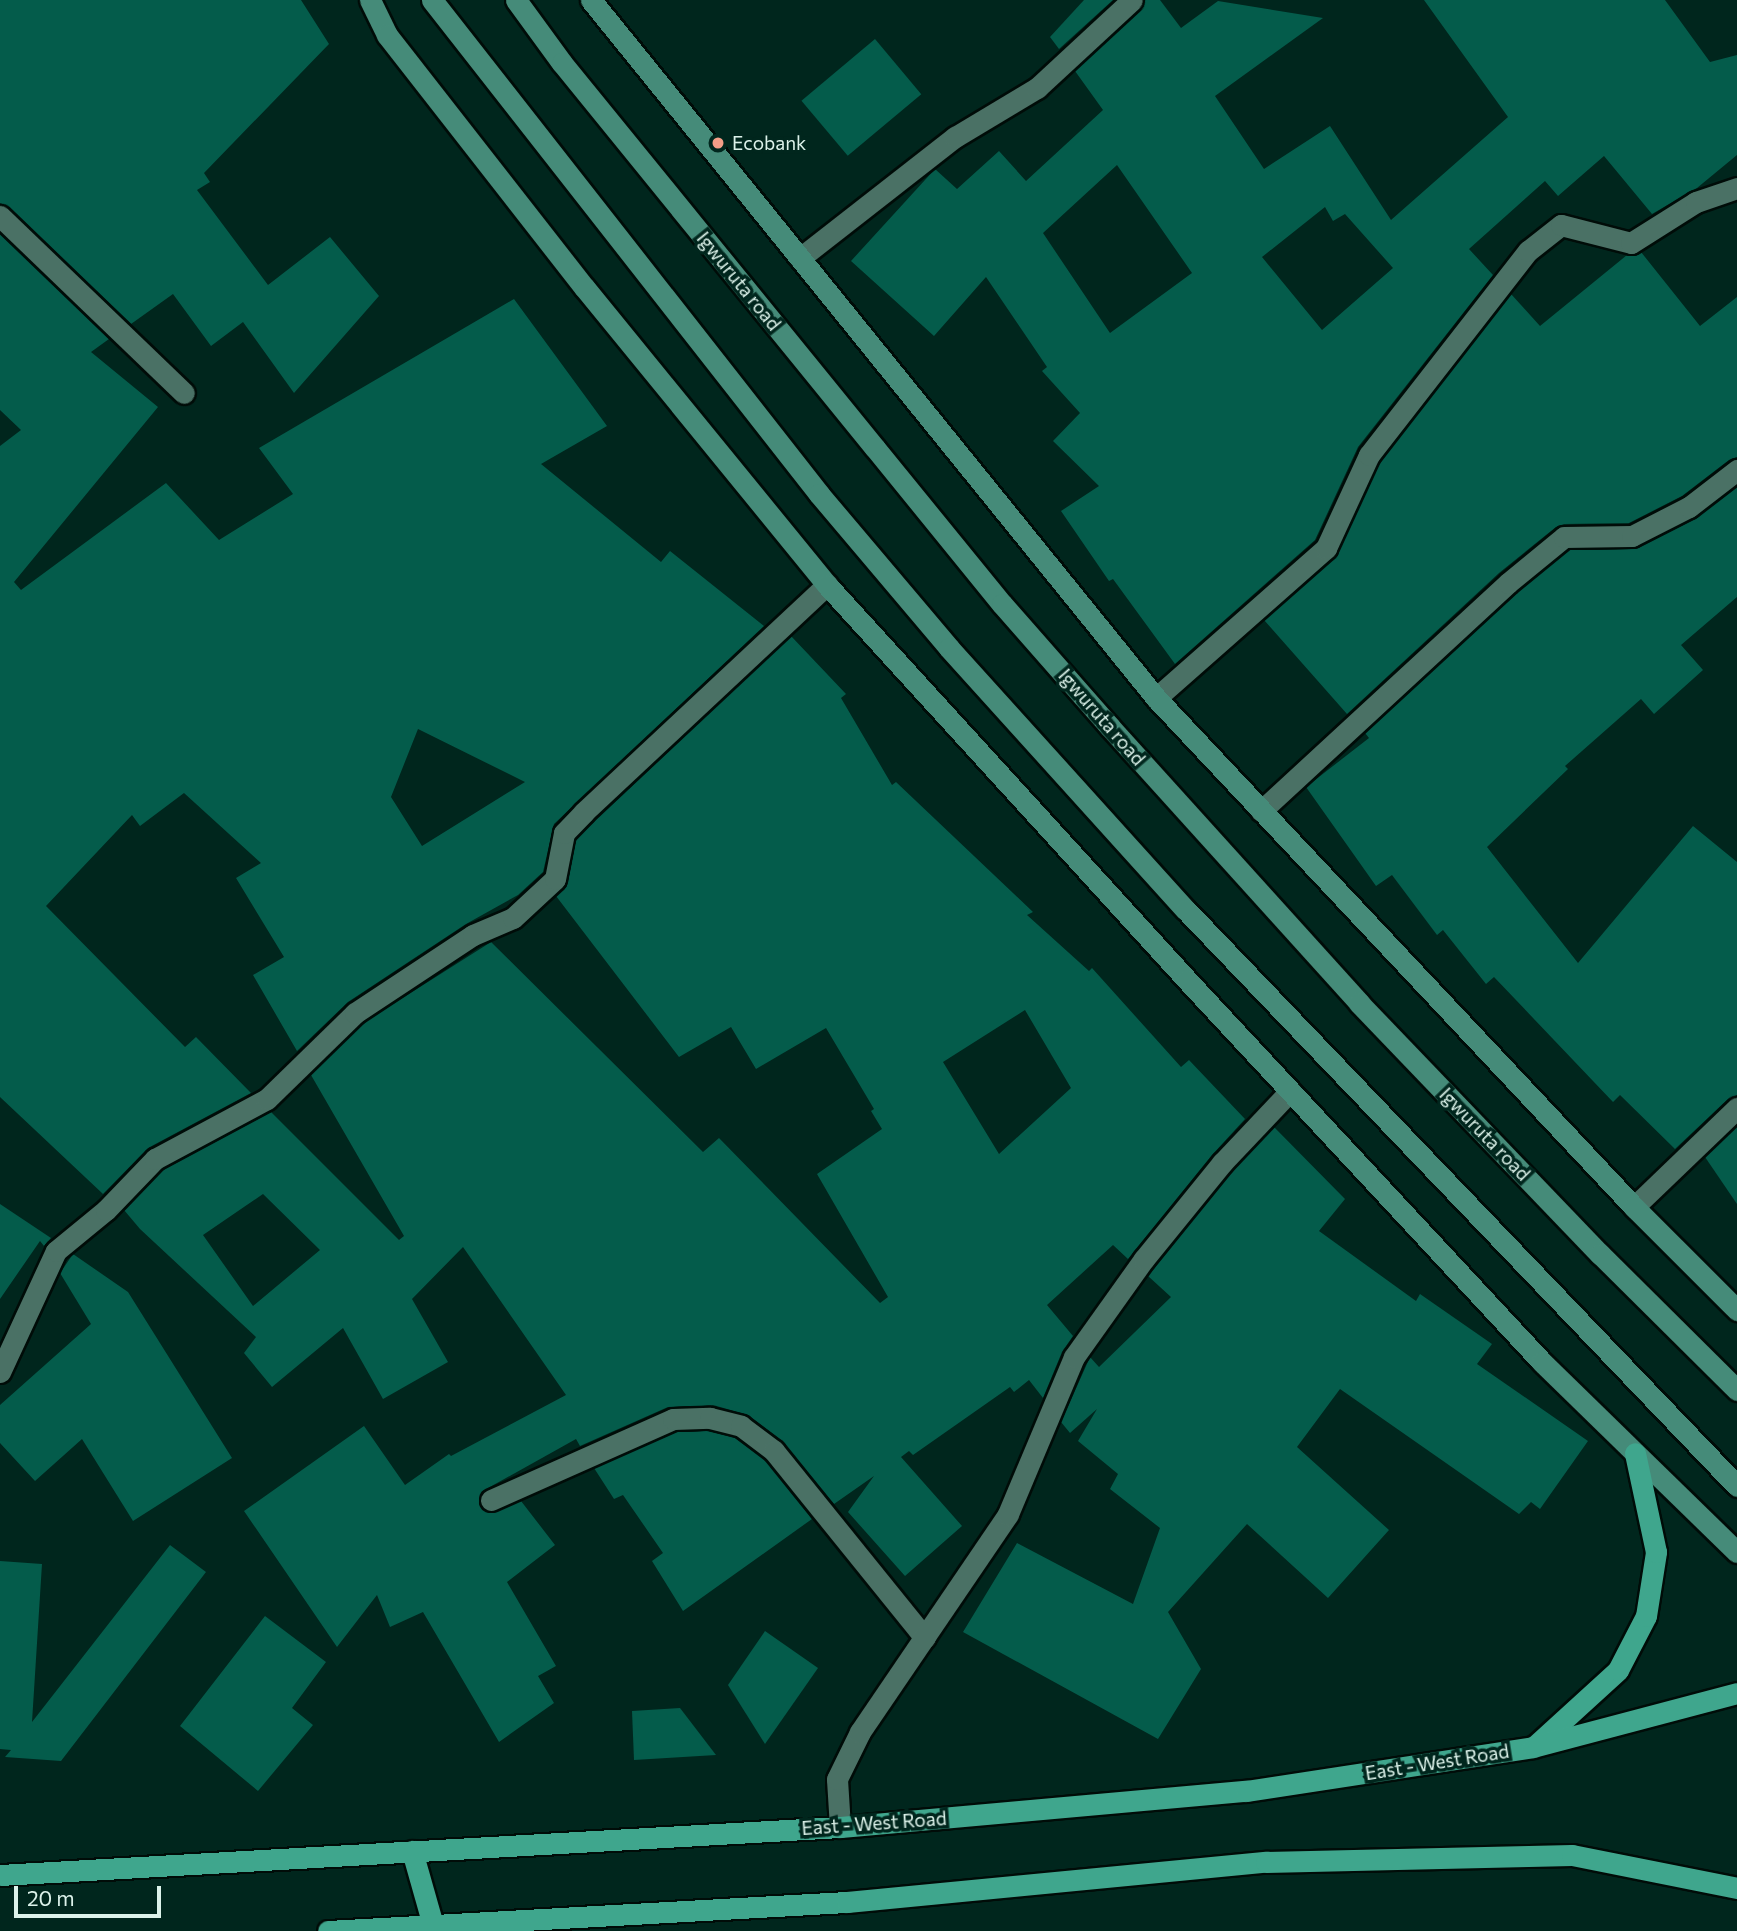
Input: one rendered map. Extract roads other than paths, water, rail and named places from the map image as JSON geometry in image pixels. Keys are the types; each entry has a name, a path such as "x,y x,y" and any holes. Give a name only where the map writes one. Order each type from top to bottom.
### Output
{"main road":[{"path":"1534,1747 1618,1670 1646,1616 1656,1552 1635,1453"},
{"name":"East - West Road","path":"0,1875 840,1827 1246,1791 1534,1747 1737,1693"},
{"path":"412,1851 433,1925"},
{"path":"328,1931 847,1902 1266,1862 1572,1855 1737,1888"}],"street":[{"path":"370,0 387,35 550,243 827,585 1542,1362 1737,1552"},
{"path":"432,0 819,494 941,638 1186,910 1737,1486"},
{"name":"Igwuruta road","path":"516,0 562,63 1002,604 1128,748 1413,1058 1600,1254 1737,1390"},
{"path":"800,258 956,137 1037,88 1132,0"},
{"path":"595,1 1156,698 1634,1207 1737,1310"},
{"path":"1156,698 1326,548 1369,455 1528,251 1561,225 1631,243 1696,202 1737,188"},
{"path":"0,216 184,393"},
{"path":"1261,811 1508,583 1564,537 1632,536 1689,507 1737,470"},
{"path":"0,1372 55,1251 106,1210 156,1159 267,1099 355,1013 473,935 513,918 555,879 564,833 827,585"},
{"path":"840,1827 837,1779 860,1732 1008,1514 1074,1357 1144,1259 1222,1163 1290,1091"},
{"path":"1634,1207 1737,1108"},
{"path":"491,1500 673,1419 710,1418 741,1426 774,1451 925,1638"}],"place":[{"name":"Ecobank","path":"718,143"}]}
